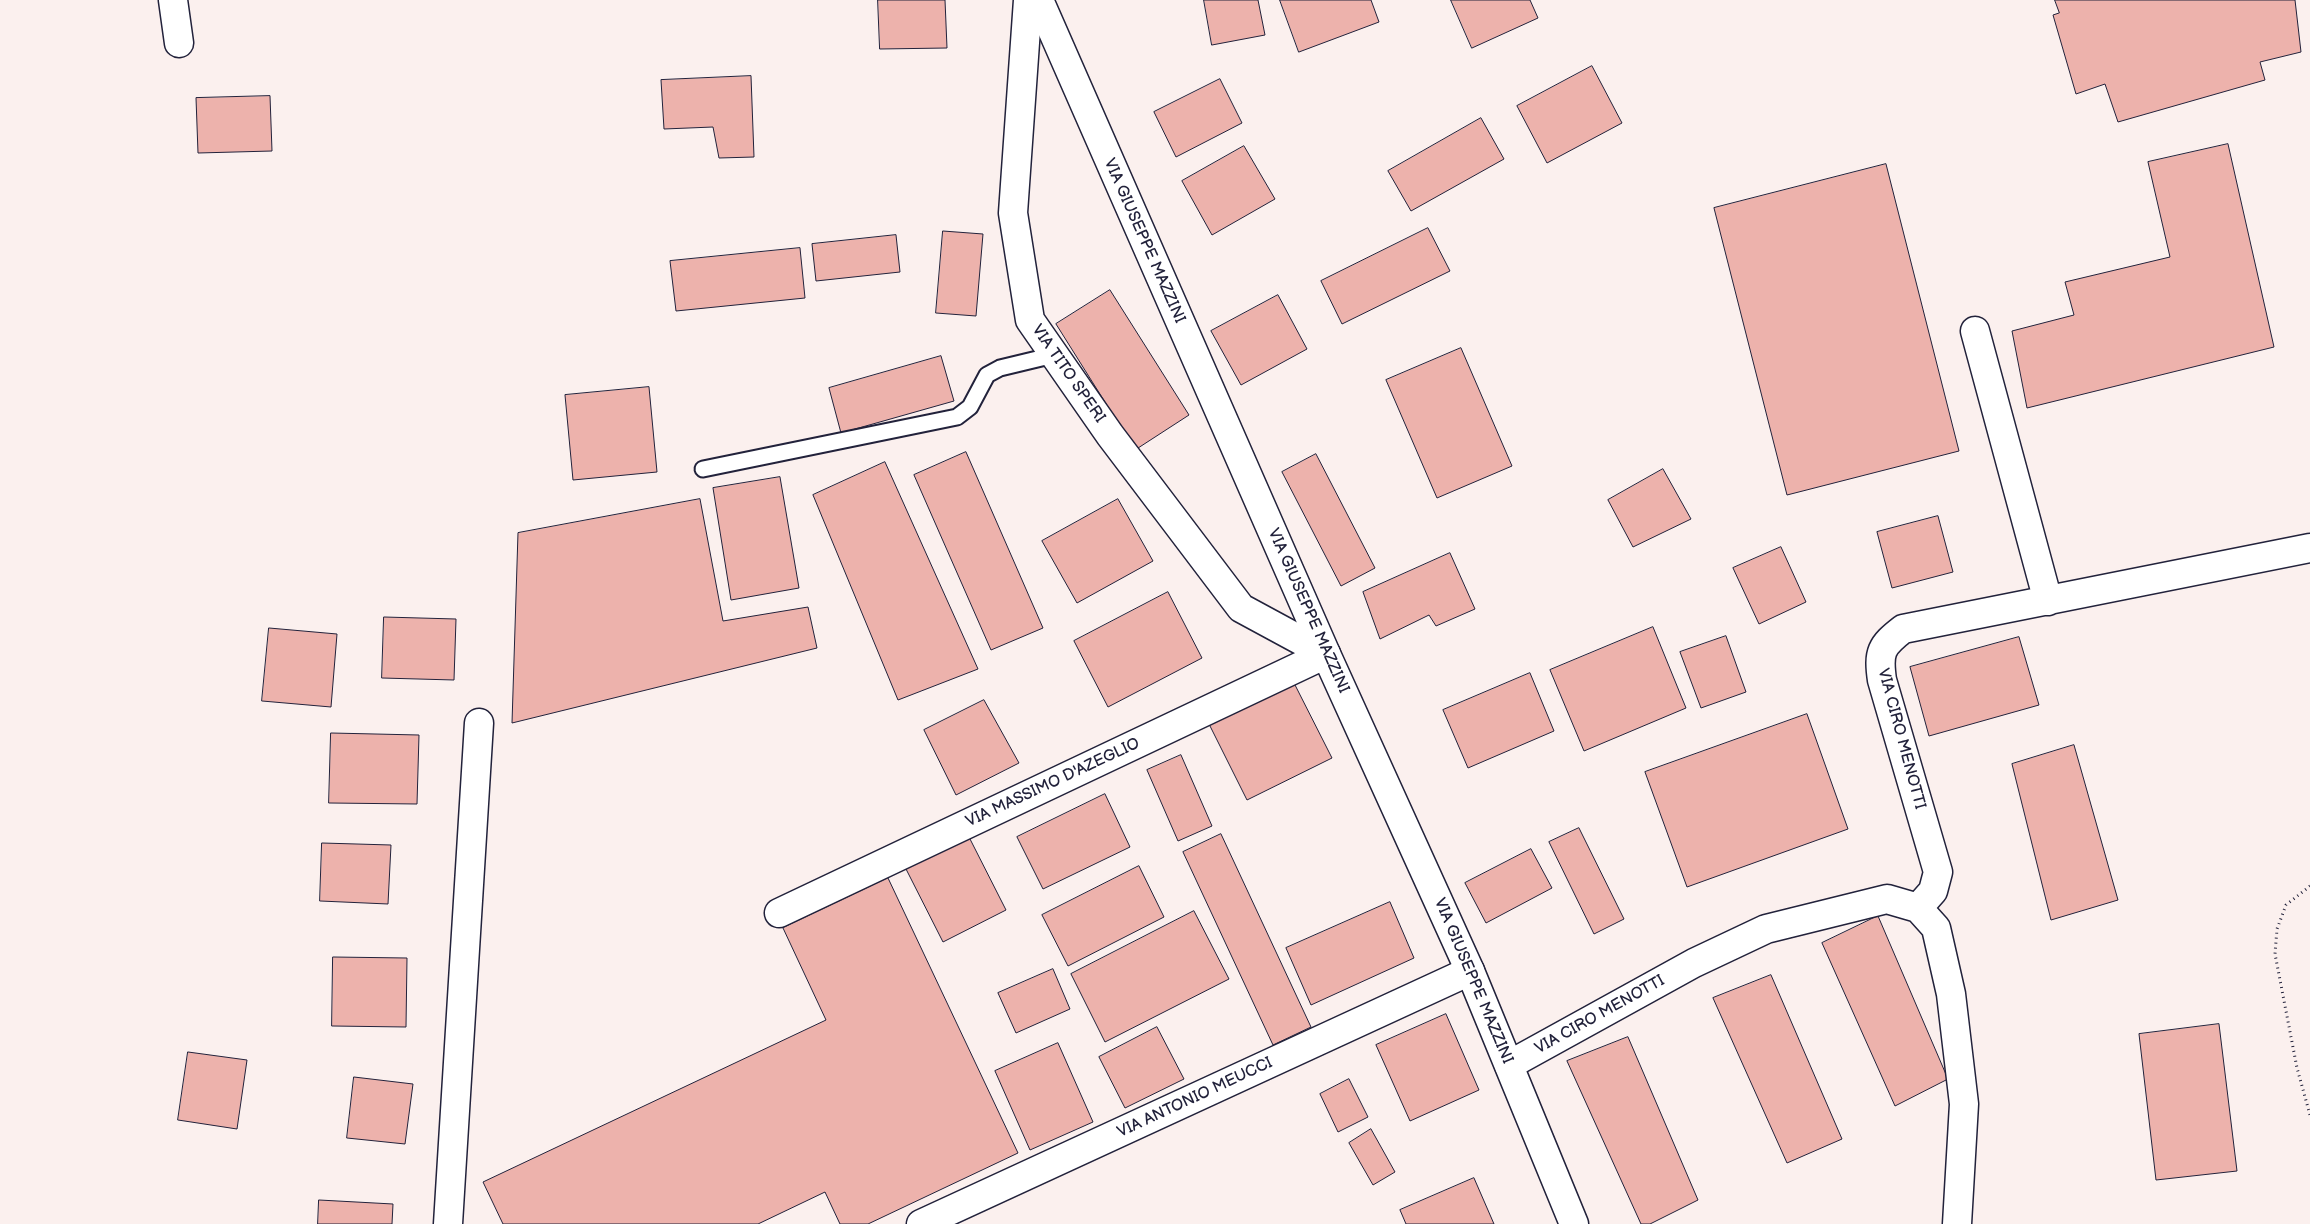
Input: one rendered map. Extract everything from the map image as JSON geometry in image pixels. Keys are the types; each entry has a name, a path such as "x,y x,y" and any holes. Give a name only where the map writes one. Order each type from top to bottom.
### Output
{"street":[{"path":"173,0 179,43"},
{"name":"VIA TITO SPERI","path":"1028,0 1013,213 1030,320 1110,435 1241,608 1326,654"},
{"name":"VIA GIUSEPPE MAZZINI","path":"1039,0 1326,654 1470,971 1574,1224"},
{"path":"1975,331 2048,601"},
{"name":"VIA CIRO MENOTTI","path":"1509,1065 1694,963 1766,929 1887,899 1918,908 1933,891 1938,872 1882,680 1880,661 1887,642 1903,629 2310,548"},
{"name":"VIA MASSIMO D'AZEGLIO","path":"779,913 1326,654"},
{"path":"448,1224 479,723"},
{"path":"1918,908 1936,928 1952,1003 1964,1104 1957,1224"},
{"name":"VIA ANTONIO MEUCCI","path":"921,1224 1470,971"}],"lane":[{"path":"703,469 957,416 970,406 987,375 1000,368 1054,355"}],"path":[{"path":"2310,886 2286,905 2277,929 2275,954 2297,1068 2310,1115"}],"building":[{"path":"878,0 945,0 947,48 880,49"},
{"path":"1204,0 1258,0 1265,35 1212,45"},
{"path":"1280,0 1371,0 1379,22 1299,52"},
{"path":"1451,0 1530,0 1538,18 1472,48"},
{"path":"2055,0 2295,0 2301,52 2260,62 2265,80 2118,122 2105,84 2076,94 2053,15 2059,13"},
{"path":"1592,66 1622,123 1547,163 1517,106"},
{"path":"751,76 754,157 719,158 713,127 664,129 661,80"},
{"path":"1220,79 1242,123 1176,157 1154,112"},
{"path":"270,96 272,151 198,153 196,98"},
{"path":"1481,118 1504,159 1411,211 1388,171"},
{"path":"2228,144 2274,347 2027,408 2012,331 2074,315 2065,282 2170,257 2148,162"},
{"path":"1244,146 1275,199 1212,235 1182,181"},
{"path":"1886,164 1959,451 1787,495 1714,208"},
{"path":"1428,228 1450,271 1342,324 1321,281"},
{"path":"943,231 983,234 976,316 936,313"},
{"path":"896,235 900,272 816,281 812,244"},
{"path":"800,248 805,298 676,311 670,261"},
{"path":"1110,290 1189,415 1135,450 1056,324"},
{"path":"1278,295 1307,349 1241,385 1211,331"},
{"path":"1461,348 1512,466 1437,498 1386,380"},
{"path":"941,356 954,401 841,433 829,388"},
{"path":"649,387 657,472 573,480 565,395"},
{"path":"966,452 1043,628 991,650 914,475"},
{"path":"1316,454 1375,568 1341,586 1282,472"},
{"path":"885,462 978,669 898,700 813,495"},
{"path":"1663,469 1691,519 1633,547 1608,500"},
{"path":"780,477 799,588 731,600 713,488"},
{"path":"700,499 723,621 808,607 817,648 512,723 518,533"},
{"path":"1118,499 1153,561 1077,603 1042,541"},
{"path":"1938,516 1953,572 1892,588 1877,532"},
{"path":"1781,547 1806,602 1759,624 1733,568"},
{"path":"1450,553 1475,609 1436,626 1429,615 1380,639 1363,592"},
{"path":"1168,592 1202,658 1108,707 1074,641"},
{"path":"384,617 456,619 454,680 382,678"},
{"path":"1653,627 1686,708 1584,751 1550,670"},
{"path":"269,628 337,634 331,707 262,701"},
{"path":"1726,636 1746,692 1701,708 1680,652"},
{"path":"2019,637 2039,705 1929,736 1910,667"},
{"path":"1530,673 1554,731 1468,768 1443,710"},
{"path":"1292,679 1332,758 1247,800 1208,722"},
{"path":"984,700 1019,763 956,795 924,730"},
{"path":"1807,714 1848,829 1687,887 1645,772"},
{"path":"331,733 419,735 417,804 329,803"},
{"path":"2074,745 2118,900 2051,920 2012,764"},
{"path":"1181,755 1212,826 1178,841 1147,770"},
{"path":"1105,794 1130,847 1043,889 1017,837"},
{"path":"1579,828 1624,919 1594,934 1549,842"},
{"path":"1221,834 1311,1027 1273,1045 1183,852"},
{"path":"969,837 1006,910 943,942 906,869"},
{"path":"322,843 391,845 388,904 320,901"},
{"path":"1531,849 1552,888 1486,923 1465,883"},
{"path":"1139,866 1164,917 1068,966 1042,915"},
{"path":"888,878 1018,1153 868,1224 840,1224 825,1192 758,1224 503,1224 483,1182 826,1020 783,928"},
{"path":"1390,902 1414,958 1311,1005 1286,948"},
{"path":"1194,911 1229,979 1105,1042 1071,974"},
{"path":"1878,916 1948,1079 1895,1106 1822,943"},
{"path":"333,957 407,958 406,1027 332,1026"},
{"path":"1053,969 1070,1009 1016,1033 998,993"},
{"path":"1771,975 1842,1139 1787,1163 1713,998"},
{"path":"1446,1014 1479,1090 1410,1121 1376,1045"},
{"path":"2219,1024 2237,1171 2156,1180 2139,1034"},
{"path":"1157,1027 1184,1079 1125,1108 1099,1057"},
{"path":"1628,1037 1698,1200 1650,1224 1641,1224 1567,1061"},
{"path":"1058,1043 1093,1122 1030,1150 995,1071"},
{"path":"188,1052 247,1060 237,1129 178,1120"},
{"path":"354,1077 413,1084 405,1144 347,1138"},
{"path":"1349,1079 1368,1117 1338,1132 1320,1094"},
{"path":"1371,1129 1395,1172 1373,1185 1349,1143"},
{"path":"1474,1178 1494,1224 1406,1224 1400,1210"},
{"path":"319,1200 393,1204 392,1224 318,1224"}]}
